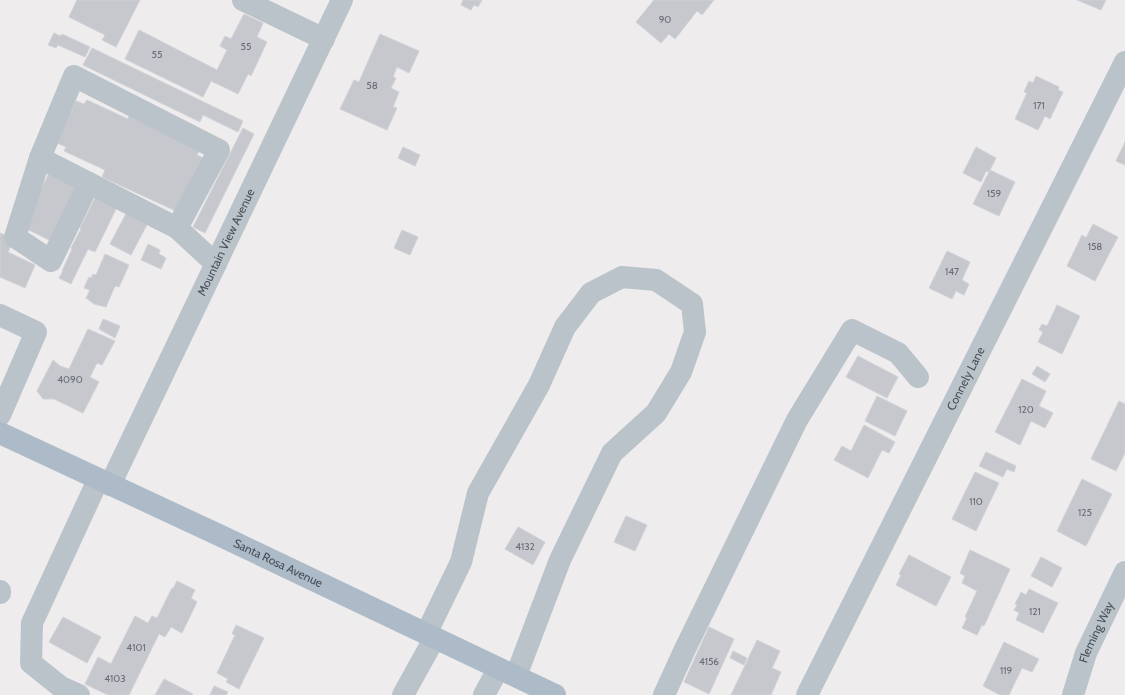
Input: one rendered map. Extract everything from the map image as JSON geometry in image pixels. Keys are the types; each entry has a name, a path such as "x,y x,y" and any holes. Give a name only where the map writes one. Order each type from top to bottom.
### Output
{"main road":[{"name":"Santa Rosa Avenue","path":"0,433 221,536 430,636 518,681 555,695"}],"street":[{"path":"243,0 324,38"},
{"name":"Mountain View Avenue","path":"79,695 61,687 30,662 32,623 216,264 342,0"},
{"name":"Connely Lane","path":"807,695 1125,62"},
{"path":"89,183 51,261 15,237 40,158 74,76 219,150 177,228"},
{"path":"40,158 177,228 216,264"},
{"path":"403,695 461,562 478,492 539,385 565,327 591,294 622,277 656,280 692,304 695,332 681,372 656,412 612,453 560,560 518,681 484,695"},
{"path":"0,315 36,332 0,415"},
{"path":"664,695 797,420 852,330 898,353 918,376"},
{"name":"Fleming Way","path":"1073,695 1086,653 1125,572"}],"building":[{"path":"77,0 140,0 116,47 102,40 105,35 69,17"},
{"path":"463,0 482,0 478,7 474,5 471,10 461,5"},
{"path":"654,0 714,0 702,15 697,11 675,39 669,34 661,43 636,22"},
{"path":"1077,0 1106,0 1101,10"},
{"path":"244,14 263,23 257,37 267,42 251,76 248,74 238,94 211,81 203,97 125,59 139,30 217,70 227,50 220,46 225,36 231,39"},
{"path":"54,33 60,36 62,34 90,47 85,57 58,45 56,48 48,45"},
{"path":"380,34 419,51 409,73 397,67 393,77 396,78 391,88 399,92 393,107 397,108 387,130 340,109 354,80 359,82"},
{"path":"92,48 243,121 238,132 203,115 200,122 83,65"},
{"path":"1036,76 1059,87 1058,90 1063,92 1050,119 1045,116 1038,130 1015,119 1027,93 1024,92 1029,81 1033,83"},
{"path":"87,100 128,119 129,116 200,149 197,155 203,158 178,212 102,177 105,170 64,151 66,147 57,143 76,101 84,104"},
{"path":"243,128 254,134 205,233 193,227"},
{"path":"1125,142 1125,165 1116,161"},
{"path":"403,147 420,155 415,166 398,158"},
{"path":"976,147 996,158 989,172 986,171 981,182 963,173"},
{"path":"990,170 1015,182 999,216 973,204"},
{"path":"49,173 77,186 51,241 23,227"},
{"path":"97,194 118,205 95,252 88,249 71,284 59,278 72,249 71,248 81,229 80,228"},
{"path":"128,210 149,221 131,255 110,244"},
{"path":"1093,224 1118,237 1095,281 1067,266 1082,235 1086,238"},
{"path":"402,230 418,237 410,255 394,248"},
{"path":"0,233 14,239 8,252 35,265 25,288 0,277"},
{"path":"148,244 160,250 159,254 166,258 161,269 141,260"},
{"path":"947,251 970,262 962,280 969,284 964,295 956,291 952,299 929,288"},
{"path":"105,254 129,265 119,287 115,286 106,307 94,304 86,298 90,290 84,288 89,277 91,278 93,274 96,275"},
{"path":"1057,305 1080,316 1062,354 1038,342 1043,332 1039,330 1042,324 1047,326"},
{"path":"103,319 120,326 115,338 99,329"},
{"path":"88,329 115,341 102,365 97,363 90,377 99,382 83,413 54,399 43,399 37,391 53,360 60,366 69,369"},
{"path":"858,356 898,377 887,398 846,377"},
{"path":"1037,366 1050,374 1045,382 1032,374"},
{"path":"1022,379 1046,391 1039,406 1053,413 1045,428 1031,421 1020,445 995,432"},
{"path":"877,396 907,411 895,436 865,421"},
{"path":"1119,401 1125,404 1125,453 1116,471 1091,459"},
{"path":"864,425 895,442 889,453 882,450 868,478 834,460 842,446 851,451"},
{"path":"986,452 1016,466 1014,472 1007,469 1003,477 979,466"},
{"path":"975,472 999,483 976,531 952,519"},
{"path":"1082,479 1112,494 1086,546 1057,531"},
{"path":"626,516 647,525 635,551 614,542"},
{"path":"518,527 545,542 533,565 505,549"},
{"path":"970,550 1010,569 984,626 982,625 977,635 962,628 967,618 965,617 977,591 962,583 965,576 960,573"},
{"path":"909,555 951,577 936,606 896,585 901,575 899,574"},
{"path":"1041,557 1062,568 1052,587 1031,576"},
{"path":"177,581 195,590 191,598 197,602 182,633 171,627 165,637 159,634 129,695 108,695 85,684 98,657 111,664 135,616 148,623 152,616 157,618"},
{"path":"1029,589 1058,603 1043,633 1016,620 1019,613 1014,610 1017,605 1015,604 1021,592 1026,595"},
{"path":"63,617 101,637 87,663 49,642"},
{"path":"236,625 264,638 239,689 226,682 228,679 217,673 235,635 232,634"},
{"path":"709,627 734,639 709,694 684,682"},
{"path":"757,640 780,651 772,668 781,672 771,695 731,695"},
{"path":"1004,642 1039,659 1032,672 1022,668 1009,695 1000,695 983,686"},
{"path":"733,651 747,658 744,665 730,658"},
{"path":"164,679 193,694 155,695"},
{"path":"214,686 228,692 226,695 210,695"}]}
